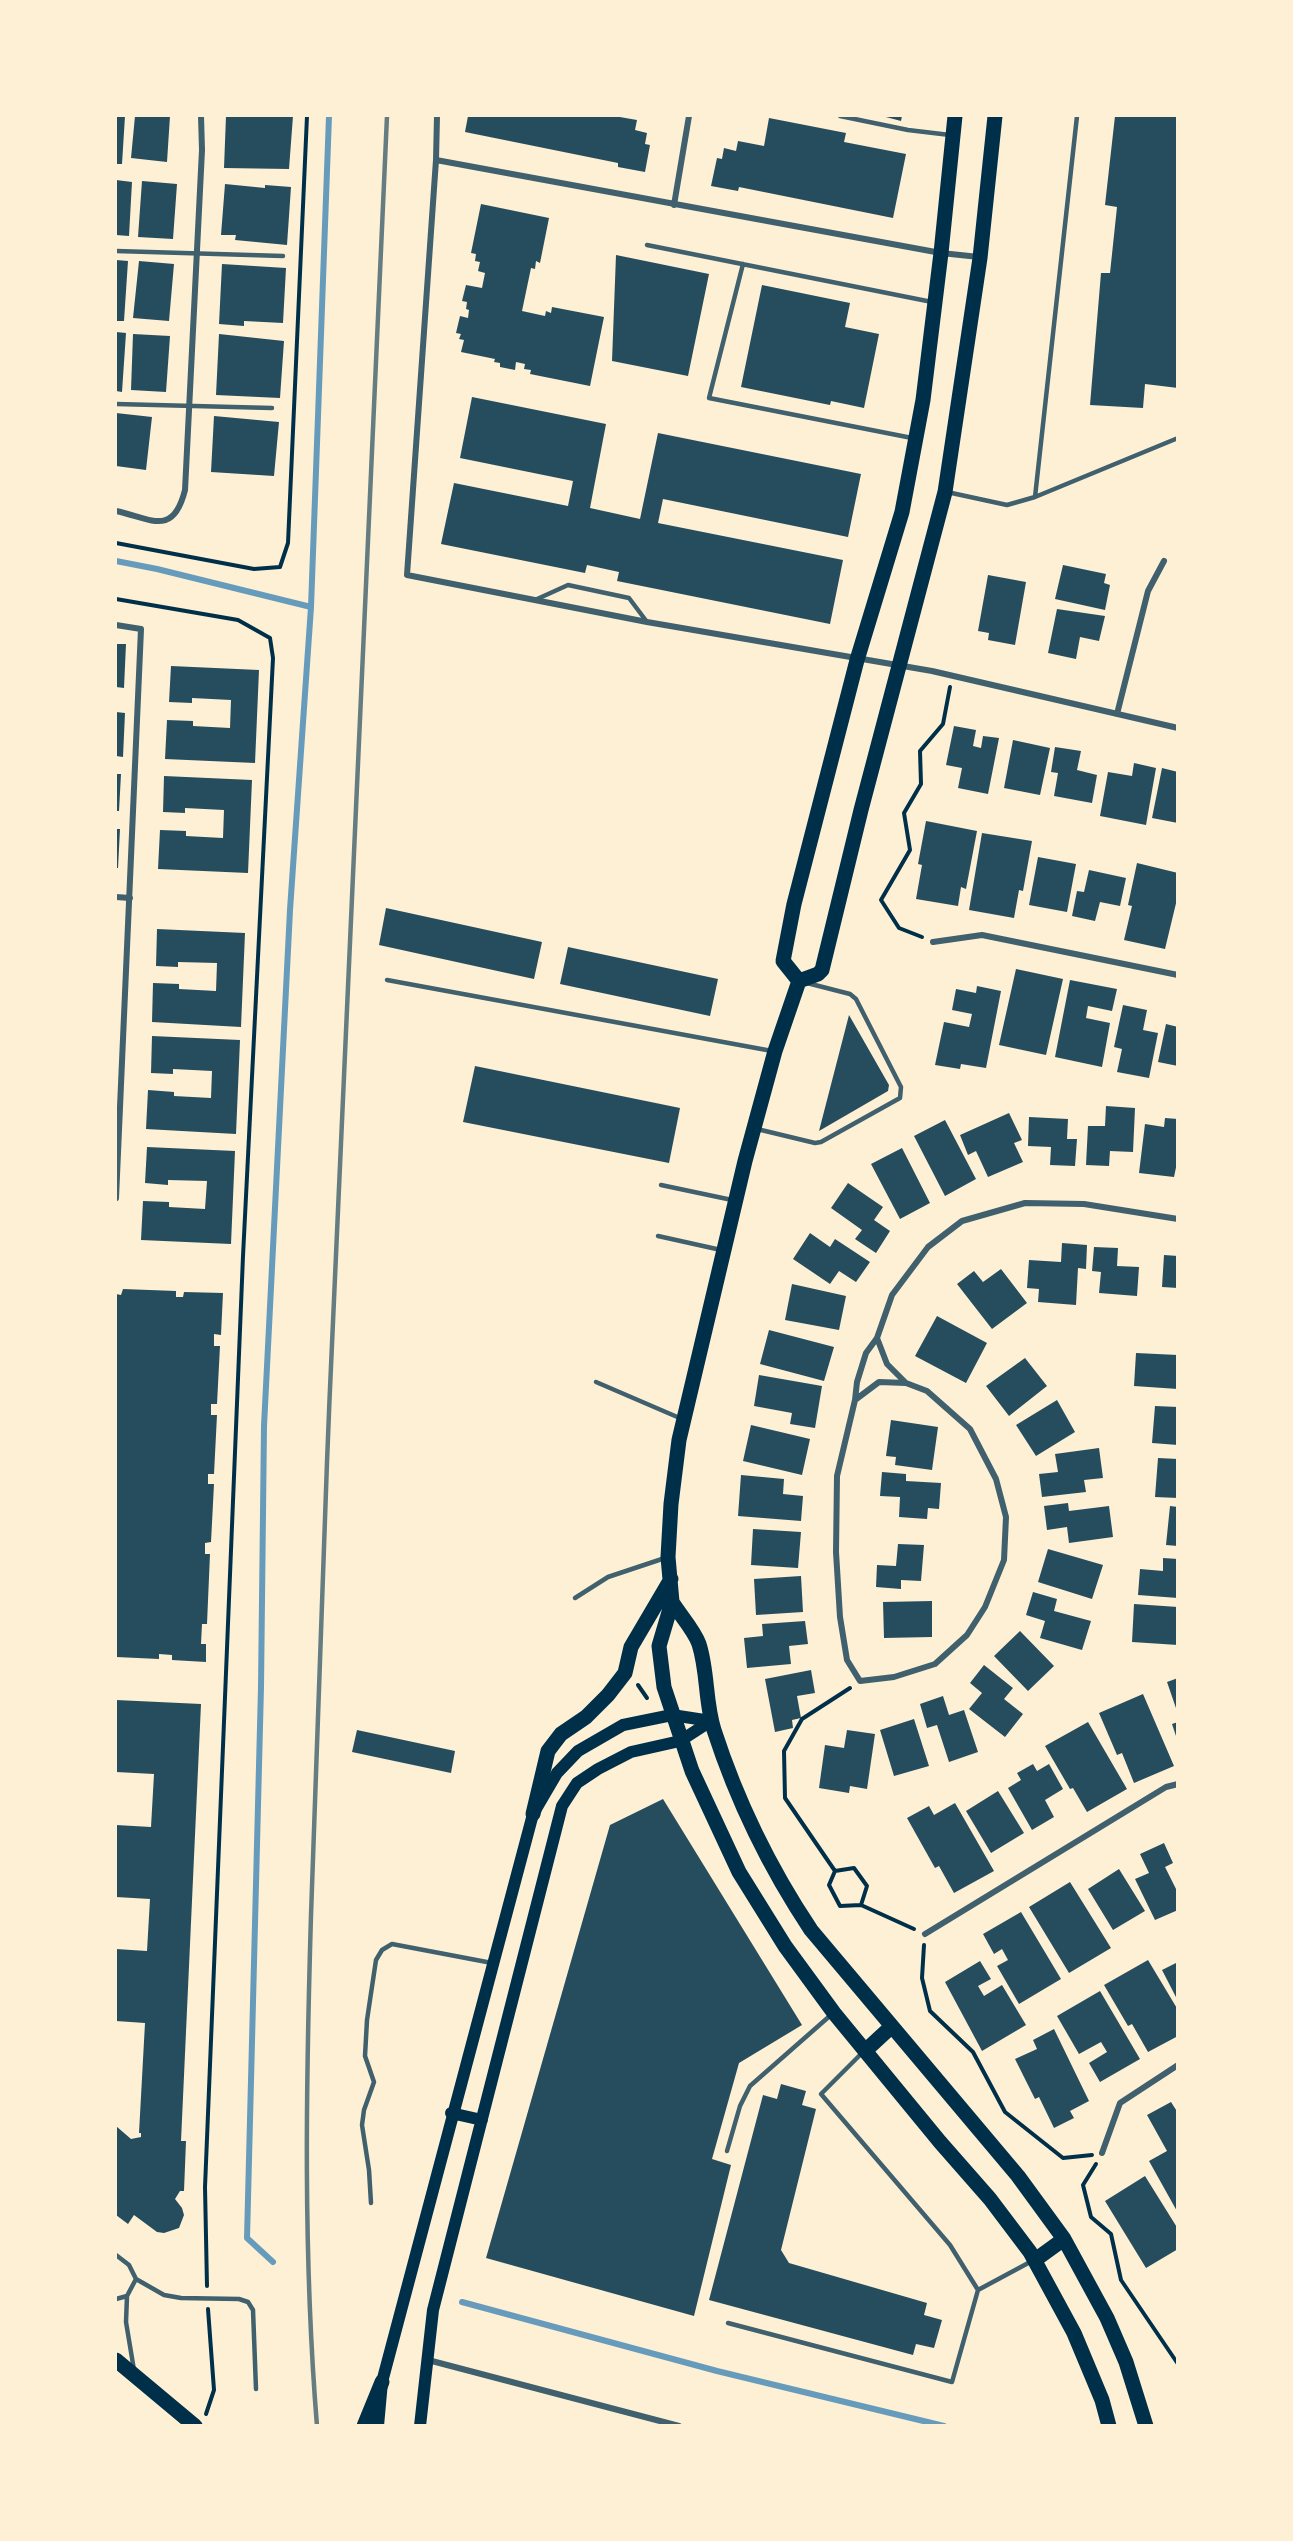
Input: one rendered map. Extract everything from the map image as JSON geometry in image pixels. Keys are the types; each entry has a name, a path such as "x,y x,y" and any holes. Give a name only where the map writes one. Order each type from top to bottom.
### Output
{"main road":[{"path":"799,981 783,961 794,904 857,660 902,512 923,400 955,116"},
{"path":"799,981 818,974 822,970 898,667 945,492 980,258 995,116"},
{"path":"799,981 775,1051 754,1128 679,1440 671,1504 668,1557 672,1602 659,1646 664,1688 680,1741 705,1803 739,1872 785,1946 834,2013 990,2199 1035,2260 1079,2344 1102,2400 1109,2426"},
{"path":"364,2426 382,2382 548,1751 561,1734 586,1717 608,1695 625,1673 631,1647 671,1579"},
{"path":"672,1602 699,1643 711,1721 724,1761 760,1847 782,1886 811,1930 1018,2176 1064,2240 1107,2318 1126,2362 1146,2426"},
{"path":"533,1814 557,1773 578,1751 623,1725 672,1715 711,1721"},
{"path":"420,2426 434,2310 562,1806 577,1783 598,1768 631,1752 680,1741 711,1721"},
{"path":"865,2051 891,2027"},
{"path":"451,2113 482,2120"},
{"path":"1035,2260 1064,2240"},
{"path":"116,2360 200,2421"},
{"path":"378,2426 382,2382"}],"street":[{"path":"116,510 153,522 166,521 177,513 184,490 201,116"},
{"path":"436,116 436,160 407,576 646,622 952,676 1178,728"},
{"path":"674,204 689,116"},
{"path":"436,160 941,253 980,258"},
{"path":"1118,714 1148,591 1164,561"},
{"path":"116,625 141,629 116,1198"},
{"path":"116,897 130,898"},
{"path":"933,942 982,935 1178,975"},
{"path":"855,1400 879,1382 906,1383 927,1391 970,1429 996,1479 1006,1518 1004,1560 985,1608 967,1635 935,1664 894,1677 860,1681 847,1660 840,1617 836,1552 837,1476 857,1382 866,1353 877,1338 892,1295 928,1247 962,1221 1025,1203 1084,1204 1178,1219"},
{"path":"877,1338 887,1364 906,1383"},
{"path":"925,1934 1166,1787 1178,1784"},
{"path":"1102,2153 1120,2103 1178,2065"},
{"path":"428,2360 680,2426"}],"lane":[{"path":"840,116 908,130 953,135"},
{"path":"1035,497 1077,116"},
{"path":"647,245 935,303"},
{"path":"116,251 283,256"},
{"path":"743,264 709,398 916,438"},
{"path":"116,404 272,408"},
{"path":"945,492 1007,505 1035,497 1178,438"},
{"path":"535,600 568,585 629,598 646,622"},
{"path":"387,980 775,1051"},
{"path":"754,1128 815,1143 821,1142 896,1101 902,1092 856,999 850,994 799,981"},
{"path":"661,1185 736,1201"},
{"path":"658,1236 724,1251"},
{"path":"596,1382 684,1419"},
{"path":"575,1598 608,1577 668,1557"},
{"path":"371,2203 369,2170 362,2126 364,2110 374,2082 365,2056 367,2020 376,1960 382,1950 392,1944 492,1963"},
{"path":"727,2151 740,2106 750,2086 834,2013"},
{"path":"865,2051 821,2094 950,2246 978,2290"},
{"path":"116,2255 129,2265 136,2279 164,2295 181,2298 239,2299 248,2302 253,2310 256,2389"},
{"path":"728,2323 952,2382 978,2290 1035,2260"},
{"path":"135,2376 126,2322 127,2296 136,2279"},
{"path":"116,2299 127,2296"}],"path":[{"path":"116,599 238,620 270,638 273,658 243,1256 205,2187 208,2298 214,2390 200,2421"},
{"path":"933,942 899,928 881,900 910,850 904,813 921,784 920,751 943,724 952,676"},
{"path":"632,1677 645,1692 648,1701"},
{"path":"835,1871 785,1798 784,1751 802,1719 860,1681"},
{"path":"835,1871 854,1868 867,1886 861,1905"},
{"path":"835,1871 829,1885 840,1906 861,1905 925,1934 922,1978 930,2011 973,2052 1005,2112 1063,2158 1102,2153"},
{"path":"1102,2153 1083,2185 1091,2217 1111,2234 1121,2280 1178,2364"}],"building":[{"path":"116,116 125,116 122,164 116,164"},
{"path":"135,116 170,116 167,162 131,158"},
{"path":"226,116 293,116 289,169 224,168"},
{"path":"468,116 614,116 637,120 635,130 647,133 645,144 650,145 645,172 618,167 618,163 465,132"},
{"path":"882,116 902,116 901,121"},
{"path":"1115,116 1178,116 1178,388 1145,384 1143,408 1090,405 1101,273 1110,273 1117,207 1105,205"},
{"path":"769,118 846,133 844,142 906,154 893,218 739,187 738,191 711,186 717,158 722,159 724,148 736,151 738,141 764,146"},
{"path":"116,180 132,182 129,236 116,235"},
{"path":"142,181 177,184 173,239 138,237"},
{"path":"225,184 265,188 265,185 291,187 287,245 235,240 236,235 221,235"},
{"path":"481,204 549,218 540,263 536,261 535,269 531,268 522,311 545,316 546,311 551,313 552,307 604,317 590,386 530,374 531,370 524,369 525,364 516,362 515,370 500,367 500,363 494,362 495,359 461,352 464,340 459,339 461,334 456,333 460,316 468,318 467,302 462,301 466,285 482,288 485,273 478,271 480,262 475,261 476,254 471,253"},
{"path":"616,255 709,274 688,376 612,361"},
{"path":"116,260 128,261 124,321 116,321"},
{"path":"139,261 174,264 169,321 133,318"},
{"path":"222,264 286,268 283,323 244,321 244,326 219,324"},
{"path":"762,285 850,303 845,327 879,334 864,408 831,401 830,405 741,387"},
{"path":"116,332 126,333 122,392 116,391"},
{"path":"133,334 170,336 166,392 131,390"},
{"path":"219,334 284,341 280,398 216,395"},
{"path":"472,397 606,424 590,508 640,519 658,433 861,474 848,537 663,499 658,523 843,560 830,624 617,581 619,572 587,565 585,573 441,544 454,483 568,506 573,481 460,458"},
{"path":"116,413 152,417 146,470 116,466"},
{"path":"214,416 279,422 274,476 211,472"},
{"path":"1063,565 1106,574 1104,583 1110,585 1105,610 1055,599"},
{"path":"988,575 1026,582 1015,645 988,640 989,633 978,631"},
{"path":"1057,609 1105,616 1099,641 1080,637 1076,659 1048,653"},
{"path":"116,644 126,644 124,688 116,687"},
{"path":"171,666 259,670 255,763 165,759 167,720 193,721 193,726 230,728 231,700 192,698 192,703 169,702"},
{"path":"116,712 125,713 123,757 116,756"},
{"path":"954,726 976,730 973,746 981,748 983,736 999,738 988,794 958,788 962,768 946,765"},
{"path":"1013,740 1050,748 1040,795 1004,788"},
{"path":"1055,747 1081,751 1077,770 1097,775 1092,803 1054,796 1058,773 1051,772"},
{"path":"1134,763 1156,768 1146,825 1100,816 1108,772 1132,776"},
{"path":"1162,768 1178,772 1178,823 1152,818"},
{"path":"116,774 121,774 119,811 116,811"},
{"path":"164,776 252,780 248,873 158,869 160,830 186,831 186,836 223,838 224,810 185,808 185,813 163,812"},
{"path":"926,821 977,831 966,889 961,887 958,906 916,899 922,865 918,864"},
{"path":"116,829 120,829 118,868 116,868"},
{"path":"982,833 1032,841 1023,891 1019,890 1014,918 969,910"},
{"path":"1038,857 1076,864 1067,912 1029,905"},
{"path":"1137,863 1178,873 1178,895 1165,949 1124,940 1132,906 1128,905"},
{"path":"1089,870 1126,878 1120,906 1100,902 1095,921 1072,916 1077,891 1084,892"},
{"path":"386,908 542,942 534,979 379,945"},
{"path":"157,929 245,933 241,1027 152,1022 153,983 179,984 179,989 216,991 217,963 178,962 178,967 156,966"},
{"path":"568,947 718,979 710,1016 560,984"},
{"path":"1016,969 1063,979 1046,1055 999,1045"},
{"path":"1070,980 1117,989 1112,1011 1088,1006 1086,1018 1110,1023 1102,1067 1055,1057"},
{"path":"977,986 1001,991 986,1068 961,1064 960,1069 935,1065 944,1022 969,1027 972,1014 952,1010 956,989 976,993"},
{"path":"1123,1005 1147,1010 1143,1030 1158,1033 1149,1078 1117,1072 1122,1049 1114,1047"},
{"path":"849,1015 889,1085 888,1091 819,1131"},
{"path":"1166,1024 1178,1027 1178,1066 1158,1062"},
{"path":"152,1036 240,1040 236,1134 146,1129 148,1090 174,1092 174,1096 211,1098 212,1071 173,1069 173,1074 151,1073"},
{"path":"475,1066 680,1108 669,1163 463,1122"},
{"path":"1106,1106 1135,1108 1133,1152 1110,1151 1109,1166 1086,1165 1088,1126 1105,1126"},
{"path":"1009,1113 1022,1140 1014,1143 1023,1162 988,1177 976,1151 968,1155 960,1135"},
{"path":"1029,1117 1068,1119 1067,1139 1077,1139 1075,1166 1050,1165 1051,1147 1028,1146"},
{"path":"1165,1118 1178,1119 1178,1158 1174,1177 1139,1173 1145,1124 1164,1127"},
{"path":"945,1120 976,1179 945,1196 914,1136"},
{"path":"147,1147 235,1151 231,1244 141,1240 143,1201 169,1202 169,1207 205,1209 207,1181 168,1180 168,1185 145,1183"},
{"path":"902,1148 930,1203 900,1219 871,1164"},
{"path":"848,1183 883,1207 874,1220 890,1231 876,1253 855,1239 862,1230 831,1208"},
{"path":"810,1233 830,1247 835,1239 870,1262 856,1282 839,1271 830,1284 793,1259"},
{"path":"1062,1243 1087,1245 1086,1269 1078,1268 1076,1305 1038,1302 1039,1289 1027,1288 1029,1260 1061,1262"},
{"path":"1094,1247 1118,1248 1117,1266 1139,1267 1137,1296 1099,1293 1101,1272 1092,1271"},
{"path":"1164,1255 1178,1256 1178,1288 1162,1287"},
{"path":"1001,1269 1027,1303 992,1329 957,1284 974,1271 983,1282"},
{"path":"792,1284 846,1296 839,1330 785,1320"},
{"path":"123,1289 176,1291 176,1297 183,1297 184,1292 223,1293 221,1335 214,1334 214,1346 220,1346 217,1404 211,1404 211,1415 217,1415 214,1474 208,1474 208,1484 214,1484 211,1542 205,1543 205,1554 210,1554 207,1624 202,1624 201,1644 206,1644 206,1662 172,1660 172,1655 159,1654 159,1659 116,1657 116,1294 121,1295"},
{"path":"937,1316 987,1343 966,1383 915,1356"},
{"path":"769,1330 834,1347 824,1381 760,1364"},
{"path":"1136,1353 1178,1355 1178,1389 1134,1386"},
{"path":"1025,1358 1047,1386 1009,1416 986,1386"},
{"path":"759,1375 822,1386 815,1428 790,1424 792,1413 754,1406"},
{"path":"1057,1400 1075,1432 1036,1456 1016,1425"},
{"path":"1155,1406 1178,1407 1178,1445 1152,1443"},
{"path":"891,1420 938,1427 932,1470 895,1465 896,1457 886,1456"},
{"path":"751,1425 810,1439 802,1475 743,1461"},
{"path":"1099,1448 1103,1478 1084,1480 1086,1492 1042,1497 1039,1474 1058,1472 1055,1454"},
{"path":"1158,1458 1178,1459 1178,1498 1155,1497"},
{"path":"882,1472 906,1474 906,1481 941,1483 939,1509 928,1508 927,1519 899,1517 900,1497 880,1496"},
{"path":"741,1475 784,1479 783,1494 803,1496 801,1521 738,1516"},
{"path":"1068,1503 1069,1511 1109,1506 1113,1537 1069,1543 1067,1527 1047,1530 1044,1506"},
{"path":"1170,1506 1178,1507 1178,1546 1166,1545"},
{"path":"753,1529 801,1532 798,1568 751,1565"},
{"path":"898,1544 924,1545 921,1581 901,1580 901,1589 876,1587 877,1565 896,1566"},
{"path":"1048,1549 1103,1565 1092,1599 1038,1582"},
{"path":"1163,1558 1178,1559 1178,1598 1138,1595 1140,1569 1163,1571"},
{"path":"801,1576 803,1612 756,1615 754,1579"},
{"path":"1033,1592 1057,1599 1054,1611 1091,1621 1082,1650 1040,1638 1045,1621 1026,1615"},
{"path":"932,1601 932,1637 884,1638 883,1602"},
{"path":"1134,1604 1178,1607 1178,1645 1132,1642"},
{"path":"805,1621 808,1644 789,1646 791,1664 747,1668 744,1638 763,1636 762,1624"},
{"path":"1020,1631 1054,1666 1028,1691 994,1656"},
{"path":"984,1665 1013,1688 1004,1699 1023,1714 1005,1737 969,1709 982,1693 970,1683"},
{"path":"811,1670 815,1693 797,1696 801,1718 792,1720 793,1728 775,1732 765,1679"},
{"path":"1178,1678 1178,1711 1177,1711 1167,1682"},
{"path":"1143,1694 1174,1766 1134,1783 1122,1753 1117,1755 1099,1713"},
{"path":"943,1696 949,1715 964,1710 978,1752 949,1762 937,1725 927,1728 920,1704"},
{"path":"116,1700 201,1704 181,2141 186,2141 184,2191 180,2191 175,2199 184,2215 179,2228 164,2233 157,2232 134,2215 128,2224 116,2215 116,2126 131,2139 141,2137 139,2133 145,2023 116,2021 116,1949 147,1951 150,1899 116,1897 116,1825 151,1827 154,1774 116,1772"},
{"path":"914,1719 929,1766 894,1776 880,1730"},
{"path":"1088,1722 1127,1789 1087,1812 1073,1788 1070,1789 1045,1746"},
{"path":"1178,1722 1178,1738 1177,1739 1172,1724"},
{"path":"357,1730 455,1751 451,1773 352,1752"},
{"path":"847,1730 875,1734 867,1789 850,1786 849,1793 819,1788 825,1745 844,1748"},
{"path":"1033,1764 1037,1771 1049,1764 1063,1789 1045,1800 1054,1817 1032,1830 1008,1788 1021,1780 1017,1773"},
{"path":"998,1791 1024,1833 991,1853 966,1811"},
{"path":"663,1799 802,2025 739,2063 712,2159 731,2165 694,2316 486,2258 610,1825"},
{"path":"955,1803 994,1871 954,1893 939,1866 935,1868 907,1818 929,1806 934,1815"},
{"path":"1164,1843 1173,1863 1165,1867 1178,1893 1178,1910 1155,1920 1135,1879 1149,1873 1140,1854"},
{"path":"1119,1869 1145,1911 1113,1930 1088,1889"},
{"path":"1070,1882 1111,1948 1069,1973 1029,1907"},
{"path":"1021,1912 1061,1979 1019,2004 997,1966 1008,1960 1002,1949 994,1954 983,1934"},
{"path":"1148,1960 1178,2010 1178,2036 1148,2052 1132,2024 1128,2026 1104,1985"},
{"path":"980,1961 991,1979 978,1986 984,1996 1002,1985 1026,2025 982,2051 945,1982"},
{"path":"1178,1962 1178,2001 1162,1970"},
{"path":"1100,1991 1140,2059 1100,2082 1089,2063 1107,2052 1101,2042 1079,2054 1057,2016"},
{"path":"1054,2029 1089,2101 1070,2111 1074,2118 1054,2128 1039,2097 1035,2099 1015,2059 1037,2049 1033,2040"},
{"path":"781,2084 806,2091 802,2105 816,2109 781,2250 789,2263 927,2303 924,2315 942,2320 934,2348 916,2344 913,2355 709,2300 763,2095 777,2099"},
{"path":"1171,2102 1178,2113 1178,2213 1149,2161 1167,2151 1147,2115"},
{"path":"1145,2176 1178,2229 1178,2249 1146,2268 1105,2201"}],"waterway":[{"path":"273,2262 247,2238 261,1687 264,1426 290,910 311,607 329,116"},
{"path":"116,561 311,607"},
{"path":"462,2302 717,2371 944,2426"}],"railway":[{"path":"317,2426 309,2298 307,2170 311,1915 348,957 387,116"}]}
